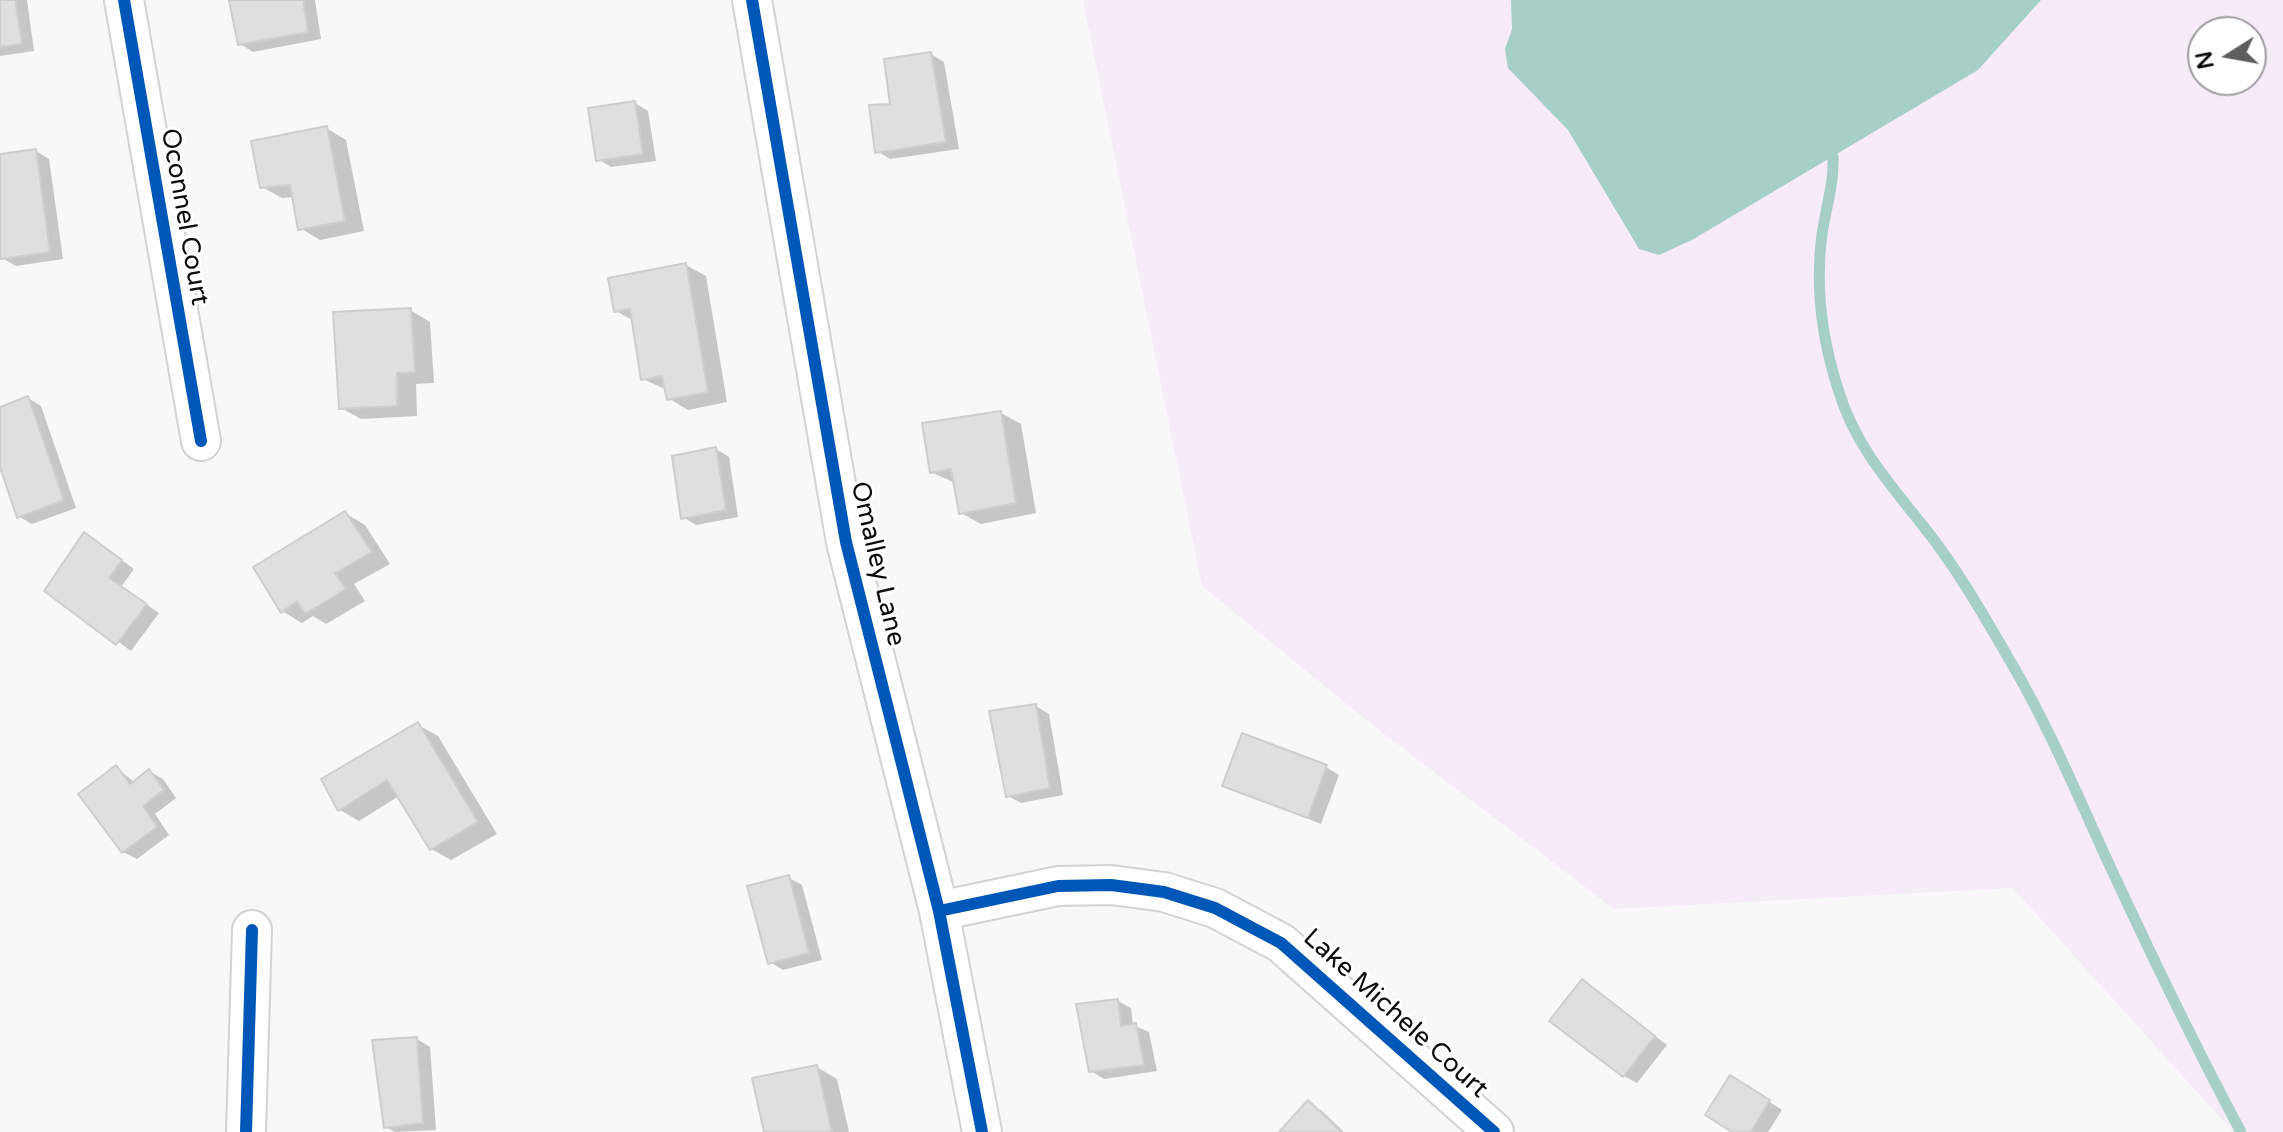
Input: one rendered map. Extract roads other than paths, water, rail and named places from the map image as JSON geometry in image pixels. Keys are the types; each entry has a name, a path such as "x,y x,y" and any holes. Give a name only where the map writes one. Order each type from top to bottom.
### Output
{"street":[{"name":"Oconnel Court","path":"124,0 201,441"},
{"name":"Omalley Lane","path":"752,0 846,542 939,911 982,1132"},
{"name":"Lake Michele Court","path":"939,911 1058,886 1111,885 1164,892 1215,908 1281,943 1494,1132"},
{"path":"246,1132 252,930"}],"waterway":[{"path":"1833,157 1820,254 1820,293 1828,351 1845,409 1874,462 1958,574 2024,685 2161,973 2241,1132"}]}
